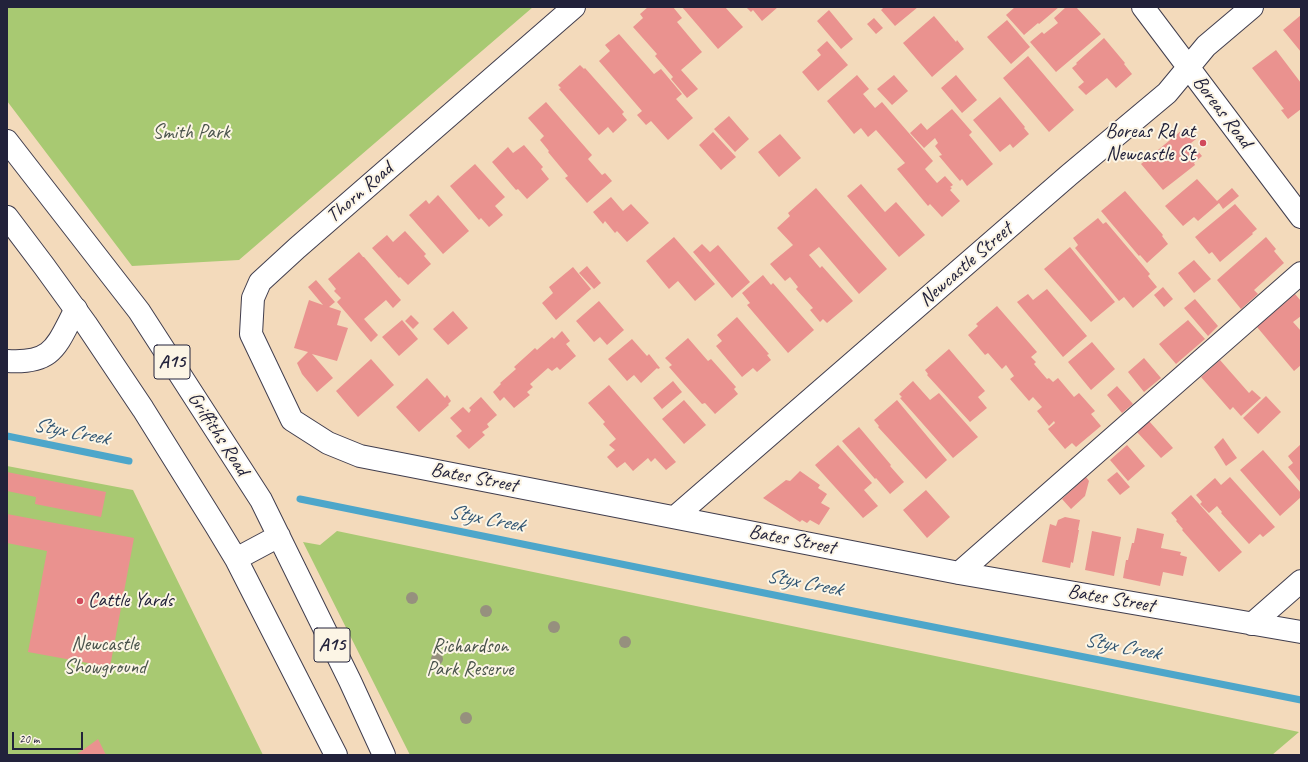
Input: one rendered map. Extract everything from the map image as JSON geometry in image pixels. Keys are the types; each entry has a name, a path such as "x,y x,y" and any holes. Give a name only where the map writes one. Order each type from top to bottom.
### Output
{"main road":[{"name":"Thorn Road","path":"292,420 251,334 253,298 260,282 297,248 574,7"},
{"name":"Boreas Road","path":"1143,7 1301,216"},
{"name":"Newcastle Street","path":"675,518 1064,180 1167,93 1206,46 1252,7"},
{"name":"Griffiths Road","path":"7,141 140,311 261,500 350,681 384,755"},
{"name":"A15","path":"7,217 76,309 143,409 216,526 236,559 336,755"},
{"path":"959,573 1301,273"},
{"path":"7,361 23,362 35,360 45,356 55,347 76,309"},
{"name":"Bates Street","path":"292,420 328,443 360,456 959,573 1301,632"},
{"path":"236,559 279,536"},
{"path":"1252,624 1301,581"}],"green space":[{"name":"Smith Park","path":"7,7 533,7 239,260 132,266 7,101"},
{"name":"Newcastle Showground","path":"7,466 133,490 263,755 7,755"},
{"name":"Richardson Park Reserve","path":"337,531 1299,732 1272,755 410,755 303,542 320,545"}],"building":[{"path":"648,7 673,7 682,18 677,22 702,52 681,70 698,89 687,98 671,79 673,77 655,56 657,54 633,27 643,18 640,14"},
{"path":"682,7 725,7 743,27 718,49"},
{"path":"746,7 778,7 762,21 753,10 751,12"},
{"path":"884,7 918,7 895,26 881,10"},
{"path":"1015,7 1059,7 1024,35 1006,15"},
{"path":"1066,7 1076,7 1101,34 1056,72 1030,42 1042,32 1044,34 1058,23 1054,18"},
{"path":"829,10 853,39 841,49 817,21"},
{"path":"1301,15 1301,52 1283,30"},
{"path":"934,16 956,42 957,40 964,49 932,77 903,43"},
{"path":"874,18 883,28 876,34 867,24"},
{"path":"1007,20 1030,47 1011,64 987,37"},
{"path":"619,34 654,74 661,69 682,94 676,99 693,118 668,140 651,121 646,125 637,115 642,111 599,61 610,51 605,45"},
{"path":"1104,38 1125,63 1124,64 1132,74 1116,88 1107,78 1086,95 1078,87 1084,82 1072,68"},
{"path":"827,41 848,65 818,91 802,72 821,55 817,50"},
{"path":"1276,50 1301,83 1301,109 1288,119 1281,110 1284,109 1252,68"},
{"path":"1028,56 1074,110 1049,132 1003,78"},
{"path":"580,65 584,69 585,68 624,112 622,114 627,120 613,133 608,127 599,135 559,89 561,88 558,85"},
{"path":"857,75 869,89 863,94 875,108 882,102 933,161 925,169 937,183 945,176 953,185 950,187 952,188 950,190 960,201 942,217 930,204 928,206 897,169 905,163 876,130 868,137 861,128 854,134 827,101"},
{"path":"894,75 908,91 892,105 877,89"},
{"path":"956,75 977,100 962,113 941,88"},
{"path":"1000,97 1029,134 1013,148 1010,144 1000,152 973,120"},
{"path":"546,102 592,155 588,159 602,175 605,173 612,181 587,203 565,178 568,176 540,140 544,136 528,118"},
{"path":"952,109 972,132 969,135 993,164 967,186 962,179 960,181 939,156 942,155 935,146 938,143 935,138 924,148 910,133 921,123 927,130"},
{"path":"729,116 749,139 735,152 714,129"},
{"path":"1187,126 1196,139 1191,143 1202,156 1194,163 1195,165 1163,190 1141,164"},
{"path":"713,132 736,157 721,170 699,145"},
{"path":"780,134 801,158 779,177 758,152"},
{"path":"524,145 543,167 541,169 549,179 527,199 518,189 516,190 492,162 508,147 513,153"},
{"path":"475,164 505,197 495,206 503,215 489,227 481,218 479,220 450,186"},
{"path":"1197,179 1217,201 1232,188 1239,196 1223,209 1219,203 1198,221 1194,217 1183,226 1165,206"},
{"path":"861,184 885,212 896,202 925,235 899,257 847,196"},
{"path":"816,188 887,269 859,294 819,247 809,255 820,268 822,266 853,301 827,323 823,319 820,322 810,310 813,308 796,289 798,287 790,277 785,281 770,264 793,245 777,228 790,216 788,213"},
{"path":"1125,191 1163,235 1162,236 1168,244 1147,263 1140,255 1139,256 1101,211"},
{"path":"438,195 469,231 443,254 409,215 426,200 429,204"},
{"path":"611,197 623,211 631,204 649,223 627,242 617,231 615,233 605,221 603,224 593,212"},
{"path":"1235,204 1257,229 1220,262 1212,252 1209,254 1195,237"},
{"path":"1098,218 1103,224 1106,222 1150,274 1148,276 1157,287 1133,308 1124,297 1119,301 1075,248 1078,245 1073,238"},
{"path":"405,231 426,254 424,256 431,264 408,285 400,277 399,278 372,248 387,235 393,242"},
{"path":"674,237 715,284 695,301 678,281 669,289 646,261"},
{"path":"1266,237 1276,249 1274,251 1284,263 1254,290 1258,294 1241,309 1217,280"},
{"path":"702,244 710,252 718,245 750,282 732,298 693,252"},
{"path":"1070,247 1115,302 1091,322 1044,269"},
{"path":"359,252 401,300 393,308 386,300 364,319 378,335 371,342 337,302 341,298 334,291 336,289 328,279"},
{"path":"1194,260 1211,279 1194,293 1178,273"},
{"path":"587,266 601,283 594,289 579,273"},
{"path":"573,267 591,289 556,320 542,303 553,293 549,287"},
{"path":"763,275 771,285 773,283 814,330 788,353 747,305 750,303 742,293"},
{"path":"316,280 335,302 329,307 341,311 337,325 348,328 337,361 312,354 333,378 317,392 302,374 297,363 308,352 294,348 309,300 323,305 308,287"},
{"path":"1163,287 1173,299 1164,307 1154,295"},
{"path":"1047,289 1087,336 1063,357 1017,302 1028,294 1033,300"},
{"path":"1295,294 1301,301 1301,316 1293,322 1301,331 1301,365 1294,371 1257,327"},
{"path":"1195,299 1218,326 1208,336 1184,308"},
{"path":"599,301 624,330 607,345 600,337 594,342 576,321"},
{"path":"997,306 1037,352 1031,357 1036,362 1034,364 1047,379 1049,378 1053,382 1058,378 1074,397 1079,393 1095,411 1091,414 1101,426 1076,447 1072,443 1065,449 1048,429 1055,423 1054,421 1049,426 1037,411 1042,407 1033,397 1029,401 1010,379 1014,376 1006,365 1002,369 988,353 985,355 968,335 978,326 976,324"},
{"path":"453,311 468,328 448,345 433,329"},
{"path":"411,315 419,323 413,329 405,321"},
{"path":"737,317 769,354 767,355 771,360 757,372 753,368 742,377 716,346 722,341 717,335"},
{"path":"402,320 418,339 399,356 382,337"},
{"path":"1188,320 1205,339 1176,364 1159,344"},
{"path":"562,331 570,341 566,344 576,356 560,370 557,367 552,371 548,368 530,384 533,387 527,392 530,395 514,408 504,397 500,401 493,392 501,384 500,383 516,369 514,367 535,348 537,350 552,337 554,339"},
{"path":"688,338 708,361 711,359 736,387 734,389 738,394 715,414 705,403 702,404 683,383 669,367 672,365 665,358"},
{"path":"632,339 647,356 649,354 660,368 657,368 641,383 634,375 627,381 608,359"},
{"path":"1092,342 1115,369 1091,390 1068,362"},
{"path":"949,349 985,391 978,397 987,408 970,422 927,375 928,374 925,370"},
{"path":"1144,358 1161,378 1144,392 1128,372"},
{"path":"371,359 394,385 358,417 336,391"},
{"path":"1220,360 1249,393 1252,390 1261,398 1241,416 1233,407 1230,410 1201,377"},
{"path":"427,378 445,398 447,395 451,401 448,404 449,405 419,432 396,407"},
{"path":"673,381 682,392 662,409 653,398"},
{"path":"913,381 930,400 939,393 978,437 953,458 900,398 902,397 899,394"},
{"path":"609,385 676,462 666,470 655,458 651,462 648,458 633,471 625,462 617,468 607,457 615,450 609,445 616,439 603,424 605,422 588,403"},
{"path":"1117,386 1133,404 1122,413 1107,395"},
{"path":"1266,396 1281,412 1258,434 1243,418"},
{"path":"481,397 497,415 487,424 489,427 482,432 485,435 469,449 456,436 462,431 450,418 463,407 469,413 471,410 469,408"},
{"path":"684,400 706,425 684,444 662,419"},
{"path":"897,400 947,460 926,479 878,427 879,426 874,420"},
{"path":"1149,421 1173,448 1161,458 1137,432"},
{"path":"859,427 904,482 890,494 842,441"},
{"path":"1223,438 1237,458 1226,466 1214,447"},
{"path":"1301,444 1301,483 1288,467 1293,463 1288,456"},
{"path":"838,445 872,483 864,490 878,506 863,518 815,465"},
{"path":"1127,445 1145,466 1128,481 1110,460"},
{"path":"1263,450 1301,493 1301,497 1280,516 1240,470"},
{"path":"800,471 820,485 818,488 827,494 821,503 830,508 819,525 810,520 807,523 802,520 800,522 763,498 786,480 790,481"},
{"path":"7,472 106,492 101,517 35,504 36,497 7,491"},
{"path":"1117,472 1130,487 1120,495 1107,480"},
{"path":"1086,477 1089,481 1085,496 1071,509 1062,499"},
{"path":"1230,477 1275,527 1263,537 1260,534 1249,544 1221,513 1222,512 1217,506 1209,513 1200,504 1202,502 1196,495 1215,478 1221,485"},
{"path":"926,490 950,517 927,538 903,510"},
{"path":"1191,495 1242,552 1219,572 1182,530 1183,529 1171,513"},
{"name":"Cattle Yards","path":"7,514 134,538 110,667 28,652 47,551 7,543"},
{"path":"1065,517 1080,520 1073,563 1071,562 1070,568 1042,562 1050,524 1056,526 1058,520"},
{"path":"1137,528 1164,534 1161,548 1181,552 1180,555 1187,557 1183,576 1163,572 1160,586 1123,578 1126,560 1128,560 1132,543 1134,543"},
{"path":"1092,531 1121,537 1114,576 1085,570"},
{"path":"98,739 106,755 76,755"}],"waterway":[{"name":"Styx Creek","path":"7,436 129,461"},
{"name":"Styx Creek","path":"300,499 1301,700"}],"place":[{"name":"Boreas Rd at Newcastle St","path":"1203,143"},
{"name":"Cattle Yards","path":"80,601"}]}
